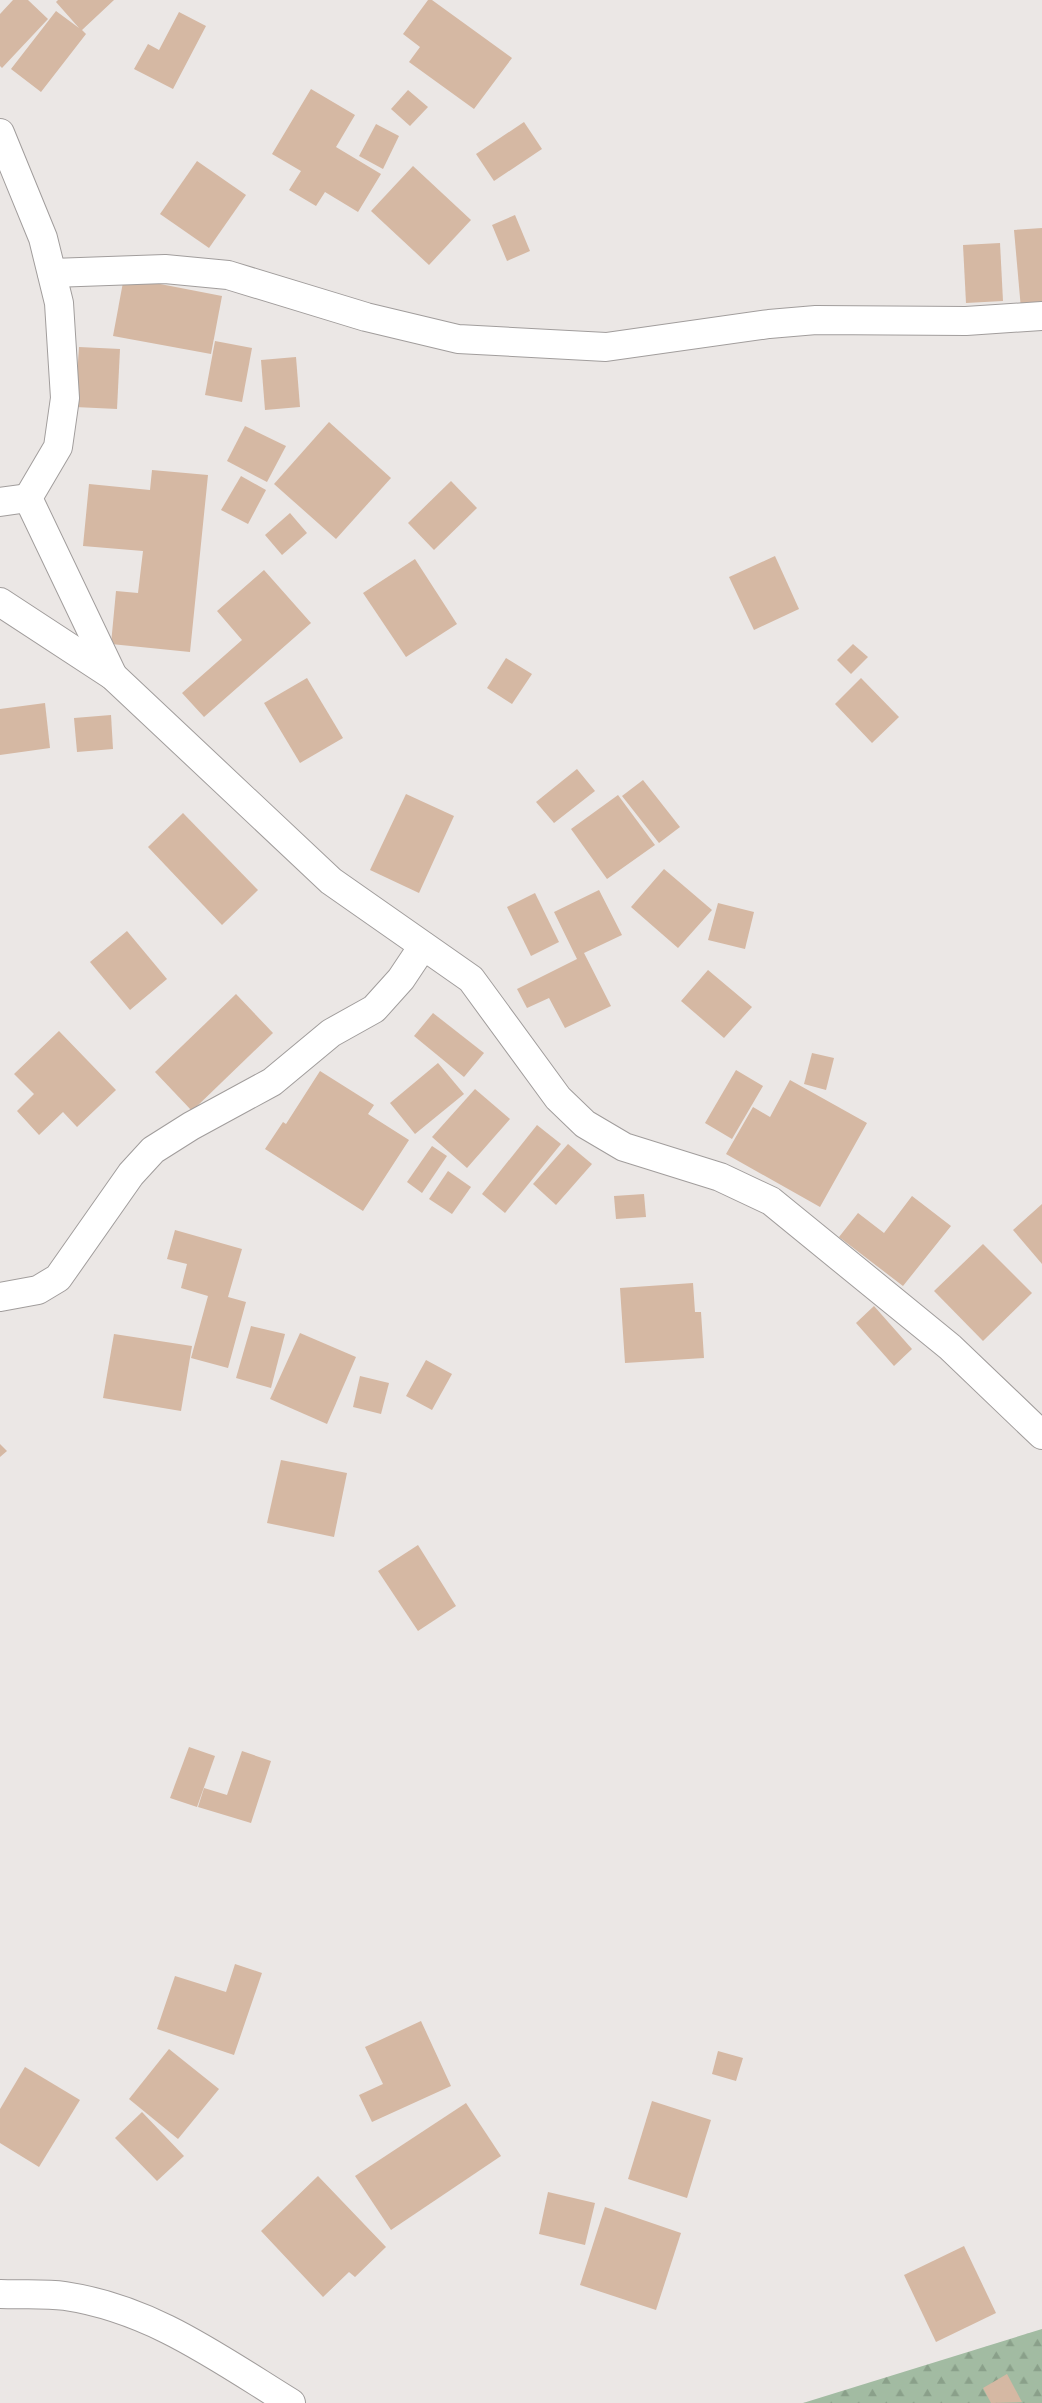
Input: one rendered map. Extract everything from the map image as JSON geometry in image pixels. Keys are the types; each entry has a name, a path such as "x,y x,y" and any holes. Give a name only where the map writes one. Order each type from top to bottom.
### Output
{"street":[{"path":"0,133 43,238 59,303 66,398 58,447 28,498"},
{"path":"52,273 166,269 228,275 366,317 458,339 606,347 769,324 816,320 966,321 1042,316"},
{"path":"0,502 28,498"},
{"path":"28,498 113,676"},
{"path":"0,602 113,676 331,881 471,979 558,1098 585,1124 624,1147 720,1177 771,1202 950,1347 1042,1435"},
{"path":"0,1297 38,1290 58,1278 131,1174 153,1150 191,1126 272,1082 332,1033 374,1009 401,979 422,946"},
{"path":"0,2294 64,2295 124,2309 167,2327 291,2403"}],"green space":[{"path":"1042,2329 1042,2403 803,2403"}],"building":[{"path":"13,0 28,0 48,19 2,68 0,66 0,14"},
{"path":"58,0 114,0 82,30 86,34 41,92 11,69 56,11 79,28 56,2"},
{"path":"428,0 432,0 512,58 474,109 409,62 420,47 403,34"},
{"path":"179,12 206,26 173,89 134,69 148,44 159,50"},
{"path":"311,89 355,115 336,147 381,174 358,212 325,192 316,206 289,190 301,171 272,154"},
{"path":"408,90 428,107 410,126 391,109"},
{"path":"524,122 542,149 494,181 476,154"},
{"path":"376,124 399,136 383,169 359,156"},
{"path":"197,161 246,195 209,248 160,214"},
{"path":"413,166 471,220 429,265 371,211"},
{"path":"515,215 530,251 507,261 492,225"},
{"path":"1042,228 1042,307 1021,309 1014,230"},
{"path":"1000,243 1003,301 966,303 963,245"},
{"path":"124,277 222,296 211,354 113,336"},
{"path":"215,341 252,348 242,402 205,395"},
{"path":"79,347 120,349 117,409 75,407"},
{"path":"296,357 300,407 265,410 261,360"},
{"path":"329,422 391,478 336,539 274,484"},
{"path":"245,426 286,446 267,482 227,461"},
{"path":"152,470 208,475 190,652 111,644 116,591 138,593 143,551 83,546 89,484 150,490"},
{"path":"241,476 266,490 248,524 221,510"},
{"path":"451,481 477,508 434,550 408,523"},
{"path":"290,513 307,533 282,555 265,535"},
{"path":"775,556 799,609 754,630 729,577"},
{"path":"415,559 457,624 406,657 363,593"},
{"path":"264,570 311,623 204,717 182,693 242,640 217,611"},
{"path":"853,644 868,657 851,674 837,660"},
{"path":"506,658 532,674 512,704 487,688"},
{"path":"307,678 343,738 300,763 264,703"},
{"path":"861,678 899,717 872,743 835,704"},
{"path":"45,703 50,748 0,755 0,709"},
{"path":"111,715 113,749 77,752 74,718"},
{"path":"577,769 595,791 554,823 536,802"},
{"path":"643,780 680,827 659,843 622,796"},
{"path":"406,794 454,816 419,893 370,870"},
{"path":"618,795 655,845 607,879 571,829"},
{"path":"183,813 258,890 222,925 148,847"},
{"path":"664,869 712,910 678,948 631,907"},
{"path":"599,890 622,935 584,953 611,1006 565,1028 549,998 527,1008 517,989 577,959 554,912"},
{"path":"535,893 559,942 531,956 507,907"},
{"path":"718,903 754,912 745,949 708,940"},
{"path":"127,931 167,979 130,1010 90,962"},
{"path":"708,970 752,1007 724,1038 681,1001"},
{"path":"236,994 273,1033 192,1111 155,1072"},
{"path":"433,1013 484,1053 464,1077 414,1036"},
{"path":"59,1031 116,1090 77,1127 63,1112 39,1135 17,1111 34,1094 14,1074"},
{"path":"812,1053 834,1058 826,1090 804,1084"},
{"path":"438,1063 464,1094 415,1134 390,1103"},
{"path":"736,1070 763,1086 732,1139 705,1123"},
{"path":"320,1071 374,1105 368,1114 409,1140 363,1211 265,1149 283,1122 286,1124"},
{"path":"790,1080 867,1123 820,1207 726,1154 753,1107 770,1117"},
{"path":"475,1089 510,1119 467,1168 432,1137"},
{"path":"537,1125 561,1144 505,1213 482,1194"},
{"path":"568,1144 592,1164 556,1205 533,1184"},
{"path":"432,1146 447,1156 422,1193 407,1182"},
{"path":"448,1171 471,1187 452,1214 429,1199"},
{"path":"644,1194 646,1217 616,1219 614,1196"},
{"path":"912,1196 951,1226 903,1286 839,1237 858,1213 884,1233"},
{"path":"1042,1204 1042,1264 1013,1230"},
{"path":"175,1230 242,1249 228,1297 246,1302 228,1368 191,1358 208,1296 181,1288 187,1264 167,1259"},
{"path":"983,1244 1032,1293 983,1341 934,1291"},
{"path":"693,1283 695,1312 701,1312 704,1358 625,1363 620,1288"},
{"path":"874,1306 912,1349 894,1366 856,1323"},
{"path":"251,1326 285,1334 271,1388 236,1378"},
{"path":"300,1333 356,1357 327,1424 270,1399"},
{"path":"114,1334 192,1346 181,1411 103,1398"},
{"path":"426,1360 452,1374 432,1410 406,1396"},
{"path":"360,1376 389,1383 381,1414 353,1407"},
{"path":"0,1444 7,1451 0,1457"},
{"path":"281,1460 347,1473 334,1537 267,1523"},
{"path":"418,1545 456,1606 418,1631 378,1571"},
{"path":"189,1747 215,1756 197,1807 170,1798"},
{"path":"242,1751 271,1761 251,1823 198,1807 204,1788 227,1795"},
{"path":"235,1964 262,1973 234,2055 157,2029 175,1976 226,1992"},
{"path":"421,2021 451,2086 372,2122 359,2095 383,2084 365,2047"},
{"path":"169,2049 219,2089 178,2139 129,2099"},
{"path":"718,2051 743,2058 736,2081 712,2074"},
{"path":"25,2067 80,2100 39,2167 0,2143 0,2109"},
{"path":"652,2101 711,2120 687,2198 628,2179"},
{"path":"466,2103 501,2156 391,2230 355,2176"},
{"path":"142,2112 184,2156 157,2181 115,2138"},
{"path":"318,2176 386,2247 355,2277 349,2272 323,2297 261,2231"},
{"path":"548,2192 595,2203 585,2245 539,2234"},
{"path":"605,2207 681,2233 656,2310 580,2285"},
{"path":"964,2246 996,2313 936,2342 904,2275"},
{"path":"1007,2374 1022,2402 991,2403 983,2388"}]}
